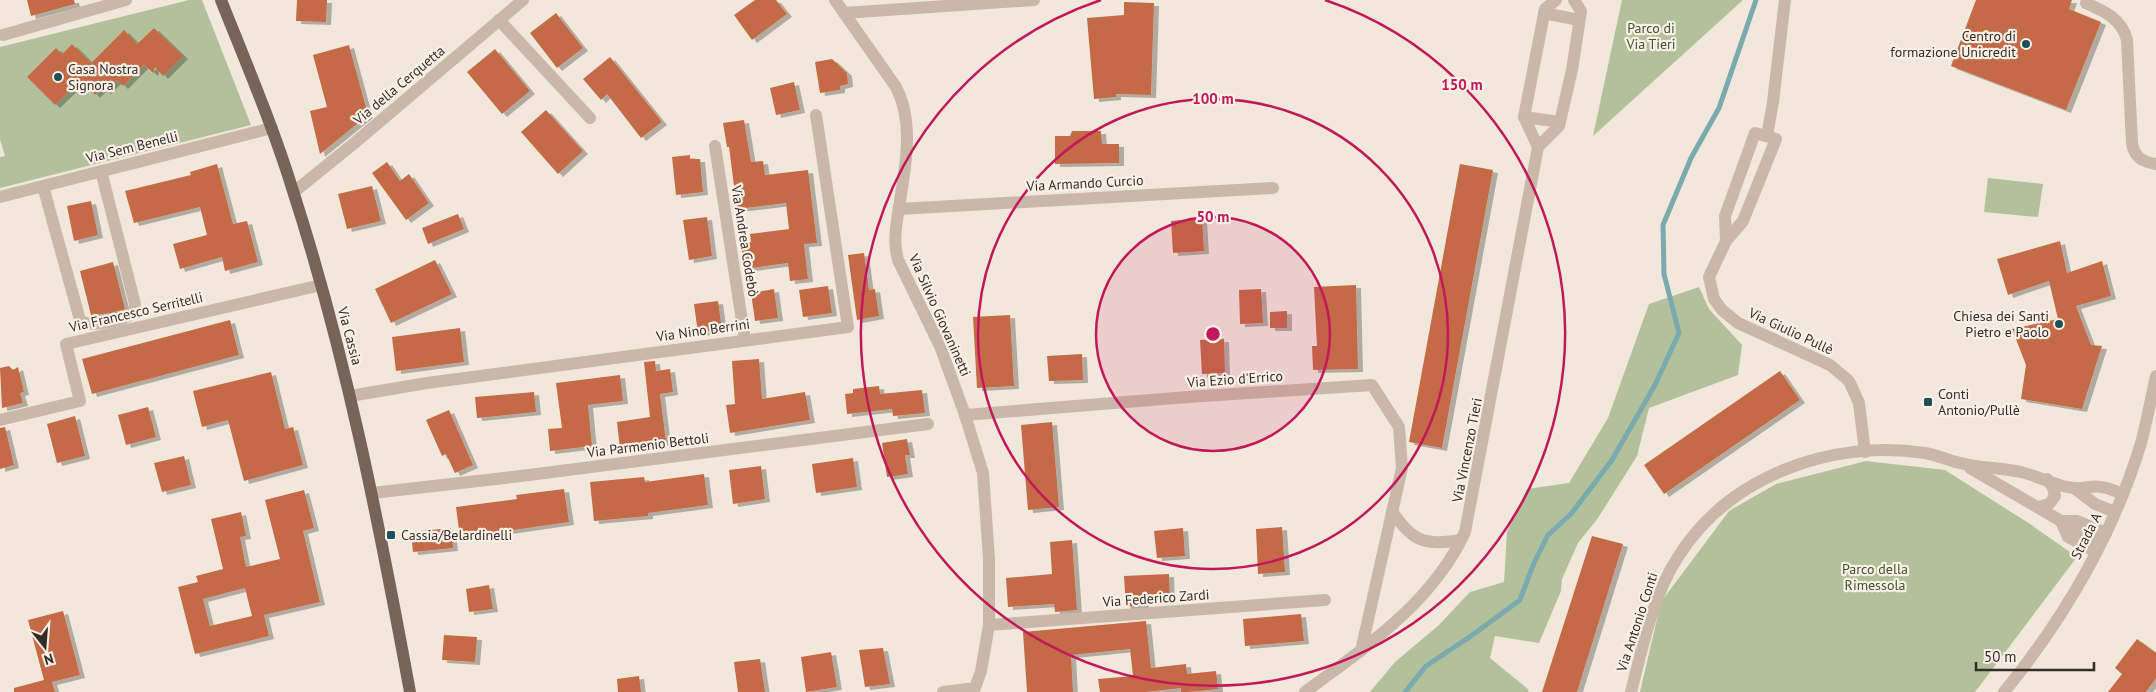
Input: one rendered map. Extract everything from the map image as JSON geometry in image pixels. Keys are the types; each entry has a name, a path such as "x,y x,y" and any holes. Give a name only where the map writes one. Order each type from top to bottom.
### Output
{"main road":[{"name":"Via Cassia","path":"221,0 272,128 294,192 321,285 350,396 372,493 410,692"}],"street":[{"path":"3,35 126,0"},
{"name":"Via della Cerquetta","path":"294,192 523,0"},
{"name":"Via Silvio Giovaninetti","path":"834,0 896,87 904,107 907,131 895,236 898,260 940,346 965,415 983,473 989,559 989,625 981,671 975,688 943,692"},
{"path":"844,13 1034,0"},
{"path":"1556,0 1545,8 1524,117 1538,147 1559,126 1560,122 1572,70 1581,11 1574,0"},
{"path":"1767,136 1785,0"},
{"path":"2086,2 2103,10 2117,20 2124,31 2127,40 2132,144 2134,152 2144,162 2156,164"},
{"path":"1544,13 1579,20"},
{"path":"499,20 590,118"},
{"name":"Via Nino Berrini","path":"350,396 427,383 848,327 816,115"},
{"path":"1524,117 1560,122"},
{"name":"Via Sem Benelli","path":"0,197 272,128"},
{"name":"Via Giulio Pullè","path":"1726,241 1725,216 1756,133 1776,139 1743,222 1726,241 1709,277 1714,299 1722,310 1738,323 1830,365 1849,382 1859,403 1865,452"},
{"name":"Via Andrea Codebò","path":"715,146 745,340"},
{"name":"Via Vincenzo Tieri","path":"1305,692 1361,651 1415,603 1454,554 1468,525 1538,147"},
{"path":"43,186 80,320 85,324 92,325 126,317 133,312 135,304 101,171"},
{"name":"Via Armando Curcio","path":"898,209 1273,188"},
{"name":"Via Francesco Serritelli","path":"0,420 80,401 66,344 321,285"},
{"name":"Strada A","path":"2004,692 2023,669 2068,601 2101,542 2122,494 2141,442 2156,376"},
{"name":"Via Ezio d'Errico","path":"965,415 1188,397 1372,385 1400,428 1402,468 1361,651"},
{"name":"Via Parmenio Bettoli","path":"372,493 928,424"},
{"name":"Via Antonio Conti","path":"1631,692 1664,584 1677,558 1705,523 1733,497 1768,477 1793,466 1819,458 1886,451 1925,453 1964,464"},
{"path":"1964,464 1996,462 2020,472 2074,488 2116,509"},
{"path":"1964,464 2061,521 2077,521 2101,542"},
{"path":"2038,507 2049,504 2055,496 2053,488 2047,479"},
{"path":"2074,488 2100,486 2122,494"},
{"path":"1392,511 1406,530 1418,539 1438,543 1461,540"},
{"path":"2061,521 2068,537 2101,542"},
{"name":"Via Federico Zardi","path":"989,625 1325,600"}],"green space":[{"path":"189,0 202,0 251,125 0,188 0,157 5,156 0,139 0,47","holes":["154,28 182,56 163,75 157,69 152,73 144,65 123,86 117,80 106,91 102,88 95,95 89,88 87,90 78,82 55,105 27,77 62,54 72,44 91,63 123,31 137,44"]},
{"name":"Parco di Via Tieri","path":"1622,0 1743,0 1593,136"},
{"path":"1988,178 2043,184 2038,217 1984,212"},
{"path":"1699,287 1709,309 1742,345 1738,375 1649,408 1637,456 1598,518 1578,543 1562,579 1561,591 1539,643 1495,636 1490,658 1529,690 1528,692 1370,692 1395,662 1439,625 1470,592 1504,582 1507,532 1527,489 1569,483 1608,418 1649,304"},
{"name":"Parco della Rimessola","path":"1866,461 1945,470 2030,524 2077,557 1975,692 1640,692 1661,602 1729,511 1776,484"}],"building":[{"path":"27,0 74,0 75,4 31,16"},
{"path":"297,0 327,0 326,22 296,21"},
{"path":"755,0 776,0 787,14 752,40 734,15"},
{"name":"Centro di formazione Unicredit","path":"1976,0 2072,0 2069,9 2101,22 2066,110 1951,66"},
{"path":"1124,2 1154,3 1151,95 1116,94 1116,97 1094,99 1087,18 1124,15"},
{"path":"556,13 583,48 557,68 530,33"},
{"path":"154,28 183,56 163,76 155,67 153,73 144,65 123,86 117,80 106,91 102,88 95,95 89,88 87,90 79,82 55,105 27,77 56,48 62,54 72,44 91,63 124,30 137,44"},
{"path":"349,45 368,115 320,154 310,111 327,107 313,55"},
{"path":"495,49 530,91 502,114 467,72"},
{"path":"610,57 662,122 641,138 607,94 601,100 583,79"},
{"path":"832,59 847,73 848,84 840,86 840,90 820,93 815,62"},
{"path":"794,82 800,110 776,115 770,88"},
{"path":"546,110 583,151 558,174 521,132"},
{"path":"744,120 751,162 763,161 765,175 808,170 817,243 804,244 808,279 790,281 788,263 744,269 741,243 751,242 750,234 789,229 786,203 737,209 729,147 727,147 723,123"},
{"path":"1072,131 1101,131 1102,144 1119,144 1119,163 1055,164 1055,136 1070,136"},
{"path":"690,155 690,159 700,159 703,192 676,195 672,157"},
{"path":"387,162 400,181 409,174 429,203 406,220 372,173"},
{"path":"217,164 233,224 247,221 258,262 225,271 222,257 180,269 173,244 207,235 200,207 134,223 125,191 191,175 190,172"},
{"path":"1460,164 1493,170 1442,448 1409,442"},
{"path":"372,186 381,221 347,229 338,194"},
{"path":"91,201 98,235 74,241 67,206"},
{"path":"458,214 464,229 428,244 422,228"},
{"path":"707,217 712,256 689,260 683,220"},
{"path":"1202,218 1204,251 1173,253 1171,221"},
{"name":"Chiesa dei Santi Pietro e Paolo","path":"2060,241 2067,273 2102,261 2111,296 2076,306 2091,345 2102,346 2082,409 2021,399 2026,365 2012,329 2058,319 2049,281 2008,295 1997,259"},
{"path":"864,253 869,290 875,289 879,316 857,320 848,255"},
{"path":"435,260 452,294 391,323 375,289"},
{"path":"113,262 125,309 111,313 91,315 80,271"},
{"path":"1356,285 1358,369 1313,370 1312,346 1317,346 1314,287"},
{"path":"828,286 832,313 803,317 799,290"},
{"path":"774,289 778,318 755,321 751,293"},
{"path":"1261,289 1263,323 1240,324 1239,290"},
{"path":"718,301 722,330 698,333 694,304"},
{"path":"1287,311 1287,328 1270,328 1270,312"},
{"path":"1010,315 1014,386 977,388 973,317"},
{"path":"230,320 239,355 92,394 82,359"},
{"path":"460,328 464,362 396,371 392,337"},
{"path":"1224,339 1225,373 1202,374 1200,340"},
{"path":"1082,354 1083,380 1049,381 1047,356"},
{"path":"759,359 762,399 805,392 810,420 730,433 726,405 735,404 732,361"},
{"path":"655,361 656,371 670,369 673,392 660,394 666,442 620,449 617,422 650,417 644,362"},
{"path":"9,366 13,370 18,367 24,392 20,393 23,403 2,408 0,368"},
{"path":"1780,371 1800,400 1664,494 1644,465"},
{"path":"271,372 285,429 293,427 303,465 244,481 228,420 202,427 193,391"},
{"path":"620,375 623,401 588,405 592,446 550,451 548,429 562,428 556,383"},
{"path":"879,386 880,394 922,390 925,413 893,416 892,409 847,414 845,394 853,393 853,389"},
{"path":"534,392 536,412 477,418 475,397"},
{"path":"148,407 156,437 126,445 118,415"},
{"path":"449,410 473,465 455,473 446,454 442,456 426,420"},
{"path":"75,416 85,456 57,463 47,424"},
{"path":"1052,422 1059,507 1028,510 1021,425"},
{"path":"5,427 14,465 0,469 0,428"},
{"path":"907,439 910,455 905,455 908,474 887,477 882,443"},
{"path":"184,456 191,485 162,492 154,463"},
{"path":"853,458 857,487 816,493 812,464"},
{"path":"761,466 765,499 733,504 729,470"},
{"path":"704,474 708,505 648,513 648,516 594,521 590,482 644,477 645,482"},
{"path":"564,489 569,522 460,538 456,507 517,499 516,495"},
{"path":"304,490 314,528 303,531 320,602 264,615 269,636 195,654 178,587 198,582 196,576 223,569 211,519 241,512 246,536 240,537 246,567 280,559 265,500","holes":["245,588 252,616 210,626 203,599"]},
{"path":"1282,527 1285,572 1258,574 1256,529"},
{"path":"451,528 453,548 413,552 411,532"},
{"path":"1183,528 1185,556 1157,558 1154,531"},
{"path":"1592,536 1623,544 1577,692 1542,692"},
{"path":"1072,540 1077,610 1055,612 1054,604 1008,607 1006,578 1052,574 1050,542"},
{"path":"1169,574 1170,601 1144,602 1144,605 1126,607 1124,576"},
{"path":"489,585 493,609 469,612 466,589"},
{"path":"63,611 80,675 52,682 55,692 14,692 14,688 44,680 28,620"},
{"path":"1301,614 1304,641 1245,646 1243,619"},
{"path":"1146,621 1151,668 1186,664 1187,674 1216,671 1218,689 1188,692 1181,692 1181,688 1145,692 1100,692 1098,679 1133,676 1130,649 1071,655 1073,692 1027,692 1023,632"},
{"path":"444,635 477,637 475,662 442,660"},
{"path":"2137,639 2156,653 2156,678 2146,692 2108,692 2122,674 2115,668"},
{"path":"883,648 890,684 865,687 859,650"},
{"path":"831,652 837,687 806,692 801,657"},
{"path":"760,659 765,692 738,692 734,662"},
{"path":"639,676 641,692 618,692 617,679"}],"waterway":[{"path":"1405,692 1426,666 1520,600 1534,563 1548,535 1571,514 1612,460 1655,385 1679,333 1664,274 1663,225 1691,158 1719,108 1756,0"}],"place":[{"name":"Centro di formazione Unicredit","path":"2026,44"},
{"name":"Casa Nostra Signora","path":"58,77"},
{"name":"Chiesa dei Santi Pietro e Paolo","path":"2059,324"},
{"name":"Conti Antonio/Pullè","path":"1928,402"},
{"name":"Cassia/Belardinelli","path":"391,535"}]}
